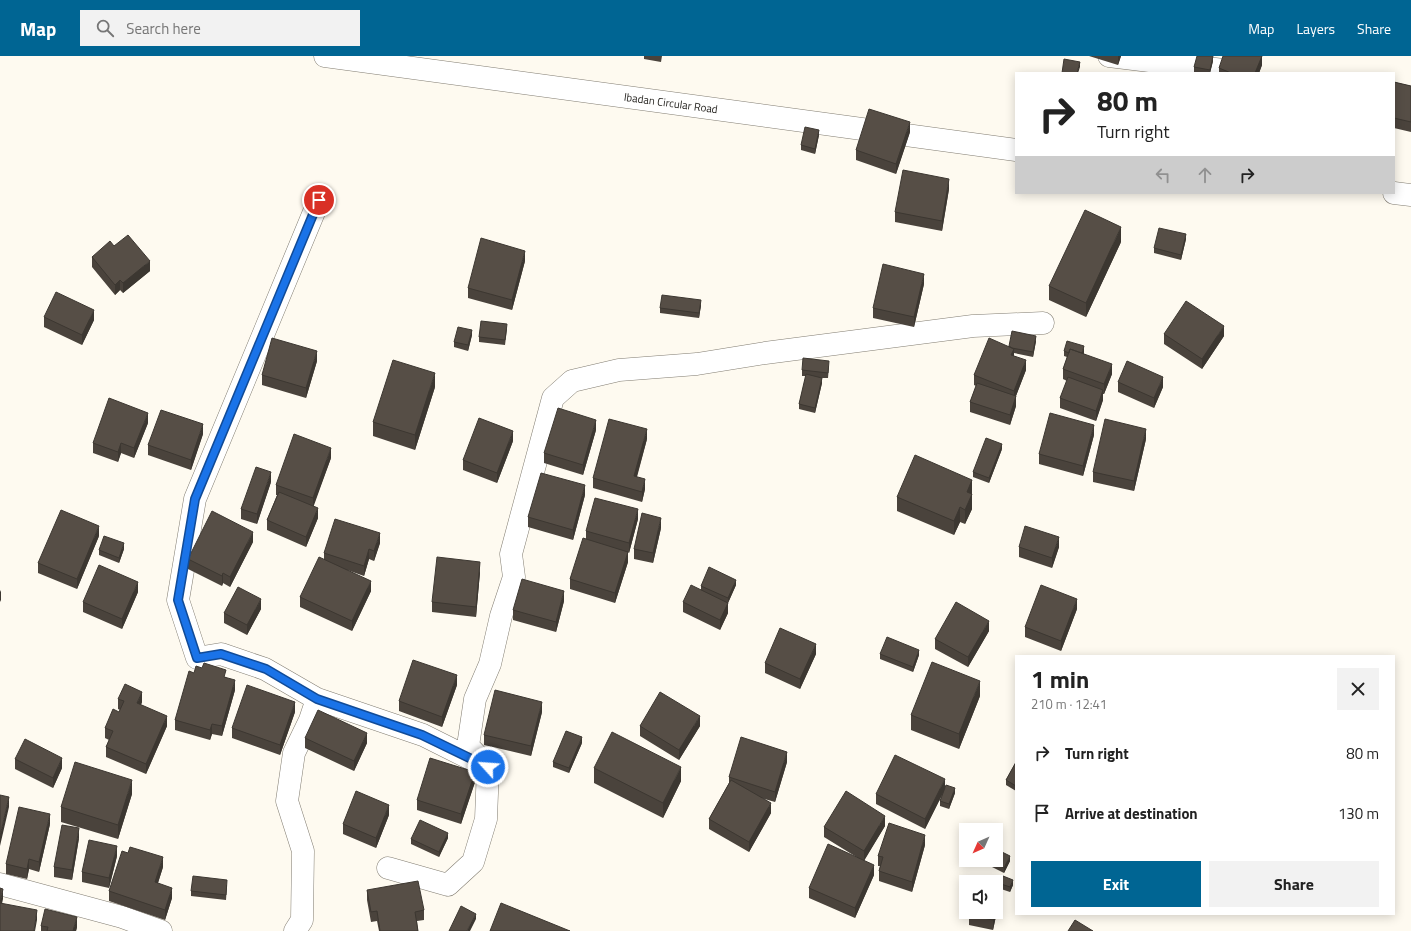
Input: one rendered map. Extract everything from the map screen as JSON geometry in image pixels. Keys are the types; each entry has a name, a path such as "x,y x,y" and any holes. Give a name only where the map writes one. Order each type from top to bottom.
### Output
{"main road":[{"name":"Ibadan Circular Road","path":"325,56 1015,150"},
{"path":"1109,56 1240,72"},
{"path":"1395,193 1411,195"},
{"path":"319,200 195,499 178,600 197,658 221,654 266,669 317,699 422,735 488,767"},
{"path":"388,868 448,885 473,862 486,819 488,767 468,746 475,699 490,664 501,616 514,577 511,554 552,398 572,381 619,370 696,364 765,353 973,326 1043,323"},
{"path":"295,931 302,920 303,851 287,801 294,753 310,720 317,699"},
{"path":"0,884 122,917 161,931"}],"building":[{"path":"1197,56 1213,56 1210,70 1194,67"},
{"path":"1223,56 1262,56 1255,72 1229,72 1219,68"},
{"path":"1064,59 1080,62 1077,72 1062,72"},
{"path":"1395,82 1411,86 1411,122 1395,118"},
{"path":"869,109 910,122 896,164 856,150"},
{"path":"805,127 819,130 815,149 801,145"},
{"path":"903,170 949,179 942,221 895,212"},
{"path":"1085,210 1121,227 1086,303 1049,286"},
{"path":"1159,228 1186,234 1181,255 1154,248"},
{"path":"128,235 150,261 123,283 120,280 115,285 92,257 110,241 114,246"},
{"path":"481,238 525,251 512,300 468,288"},
{"path":"883,264 924,274 914,317 873,308"},
{"path":"56,292 94,310 82,335 44,317"},
{"path":"662,295 701,300 699,313 660,308"},
{"path":"1186,301 1224,326 1202,359 1164,334"},
{"path":"481,321 507,324 505,340 479,337"},
{"path":"458,327 472,330 468,345 454,342"},
{"path":"1012,331 1036,336 1033,352 1012,348 1009,346"},
{"path":"272,338 317,351 306,388 262,375"},
{"path":"989,338 1014,349 1011,355 1026,360 1014,391 974,375"},
{"path":"1067,341 1084,346 1082,353 1070,349 1069,353 1064,351"},
{"path":"1070,349 1112,364 1104,384 1063,369"},
{"path":"803,358 829,361 828,373 802,370"},
{"path":"393,360 435,373 415,435 373,422"},
{"path":"1127,361 1163,377 1154,398 1118,382"},
{"path":"806,374 822,378 815,408 799,404"},
{"path":"1068,377 1103,390 1096,411 1060,398"},
{"path":"977,383 1016,396 1010,415 970,402"},
{"path":"109,398 148,413 134,448 121,443 118,452 93,443"},
{"path":"558,408 596,420 583,465 544,453"},
{"path":"161,410 203,424 191,460 148,445"},
{"path":"1050,413 1094,425 1083,466 1039,454"},
{"path":"479,418 513,431 497,473 463,460"},
{"path":"609,419 647,429 634,476 645,479 642,492 593,478"},
{"path":"1105,419 1146,429 1134,481 1093,472"},
{"path":"294,434 331,448 313,498 276,485"},
{"path":"986,438 1002,444 989,478 973,472"},
{"path":"915,455 972,480 967,492 972,494 965,510 960,507 954,521 897,497"},
{"path":"256,467 271,472 257,514 241,509"},
{"path":"541,473 585,485 573,530 528,517"},
{"path":"279,492 318,508 306,537 267,520"},
{"path":"595,498 638,509 629,543 586,531"},
{"path":"61,510 99,526 77,579 38,563"},
{"path":"212,511 253,532 230,577 223,573 222,576 188,559"},
{"path":"642,513 661,518 653,553 634,549"},
{"path":"335,519 380,533 374,551 369,549 364,566 324,553"},
{"path":"1025,526 1059,537 1052,558 1019,547"},
{"path":"104,536 124,543 119,558 99,550"},
{"path":"583,538 628,552 615,593 570,579"},
{"path":"319,557 371,581 352,621 300,597"},
{"path":"437,557 480,562 476,607 432,602"},
{"path":"99,565 138,582 122,619 83,602"},
{"path":"709,567 736,580 728,598 701,586"},
{"path":"522,579 564,591 556,622 513,610"},
{"path":"691,585 728,603 720,620 683,602"},
{"path":"1041,585 1077,599 1061,641 1025,627"},
{"path":"238,587 261,599 247,625 224,613"},
{"path":"956,602 989,621 968,657 935,639"},
{"path":"780,628 816,644 800,679 765,663"},
{"path":"887,637 919,650 913,667 880,654"},
{"path":"413,660 457,675 442,717 399,701"},
{"path":"932,662 980,681 959,734 911,715"},
{"path":"204,663 226,670 224,677 235,680 222,726 212,724 210,730 175,720 189,671 194,673 196,666 202,668"},
{"path":"125,684 142,692 137,703 167,716 146,764 106,747 113,731 105,728 113,709 119,712 124,701 118,699"},
{"path":"247,685 295,702 280,745 232,728"},
{"path":"495,690 542,702 531,746 484,735"},
{"path":"660,692 700,716 679,750 640,726"},
{"path":"318,710 367,733 354,761 305,738"},
{"path":"566,731 582,737 569,768 553,762"},
{"path":"612,732 681,767 663,803 594,768"},
{"path":"741,737 787,752 775,792 729,777"},
{"path":"25,739 62,758 53,778 15,759"},
{"path":"895,755 945,779 925,819 876,794"},
{"path":"430,758 475,772 461,814 417,800"},
{"path":"75,762 132,780 118,825 61,807"},
{"path":"1015,764 1015,785 1006,780"},
{"path":"731,780 771,803 749,842 709,819"},
{"path":"946,785 955,788 949,804 940,801"},
{"path":"356,791 389,805 376,838 343,824"},
{"path":"846,791 885,816 864,851 824,827"},
{"path":"0,795 9,797 0,836"},
{"path":"19,807 50,814 39,862 29,859 27,869 6,864"},
{"path":"420,820 448,833 439,852 411,839"},
{"path":"889,823 925,835 912,882 879,871 883,857 878,856"},
{"path":"62,825 79,828 72,870 54,867"},
{"path":"89,840 117,846 109,878 82,872"},
{"path":"828,844 874,865 855,908 809,888"},
{"path":"130,847 163,857 155,882 172,888 165,910 109,891 122,851 128,853"},
{"path":"1003,852 1010,856 1004,868 1002,867"},
{"path":"193,876 227,880 226,895 191,891"},
{"path":"1003,876 1013,880 1010,887 1003,885"},
{"path":"418,881 424,910 415,912 418,931 380,931 377,911 371,912 367,890"},
{"path":"0,888 3,889 0,903"},
{"path":"0,903 37,910 34,931 0,931"},
{"path":"501,903 570,931 490,931"},
{"path":"461,906 476,914 467,931 449,931"},
{"path":"45,909 77,917 73,931 47,931 48,927 41,926"},
{"path":"1075,920 1093,931 1068,931"}],"route":[{"path":"319,200 195,499 178,600 197,658 221,654 266,669 317,699 422,735 488,767"}]}
